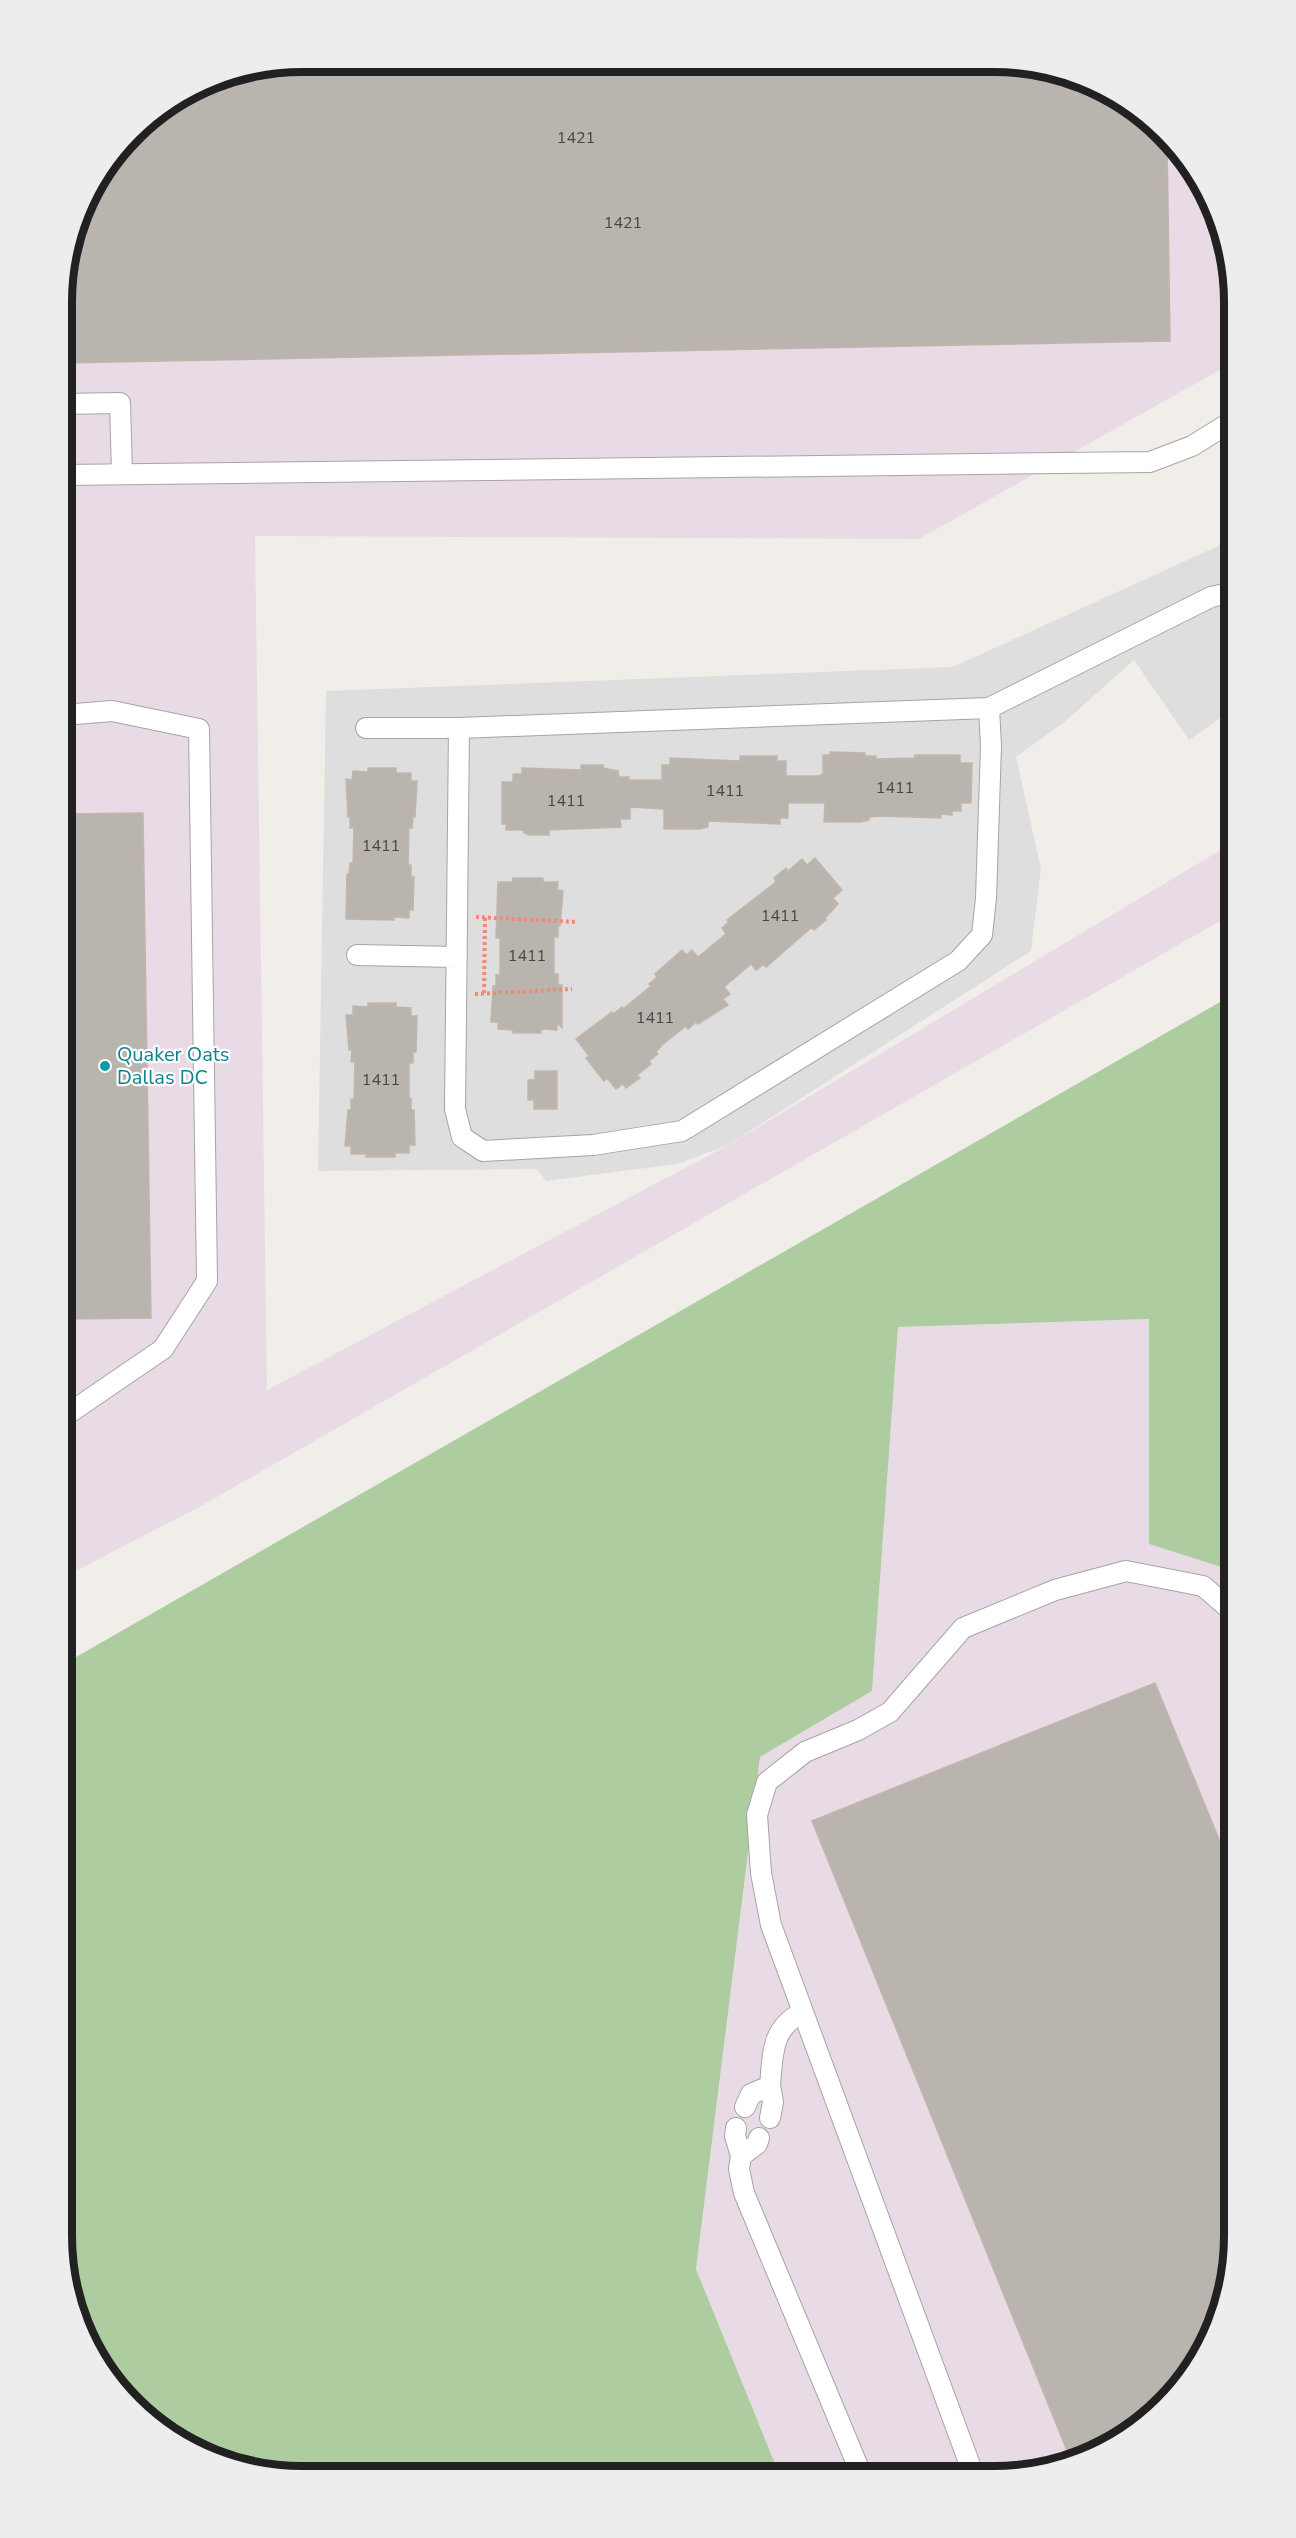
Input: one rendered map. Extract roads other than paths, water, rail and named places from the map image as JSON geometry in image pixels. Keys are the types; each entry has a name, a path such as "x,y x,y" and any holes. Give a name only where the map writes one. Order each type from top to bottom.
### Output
{"lane":[{"path":"72,404 120,403 122,474"},
{"path":"72,475 1150,462 1192,446 1224,426"},
{"path":"366,728 459,728 989,708 1212,597 1224,594"},
{"path":"459,728 455,1109 462,1137 483,1151 593,1144 682,1131 958,961 981,935 986,898 991,770 989,708"},
{"path":"72,714 112,711 199,729 207,1281 163,1349 72,1411"},
{"path":"357,955 457,957"},
{"path":"970,2466 771,1925 760,1873 757,1815 767,1782 806,1752 858,1730 891,1712 963,1628 1055,1590 1126,1571 1203,1586 1224,1604"},
{"path":"770,2118 773,2102 770,2086 774,2043 788,2020 803,2012"},
{"path":"745,2107 751,2094 770,2086"},
{"path":"736,2128 735,2136 741,2156 739,2169 744,2193 858,2466"},
{"path":"741,2156 757,2144 759,2138"}],"place":[{"name":"Quaker Oats Dallas DC","path":"105,1066"}]}
